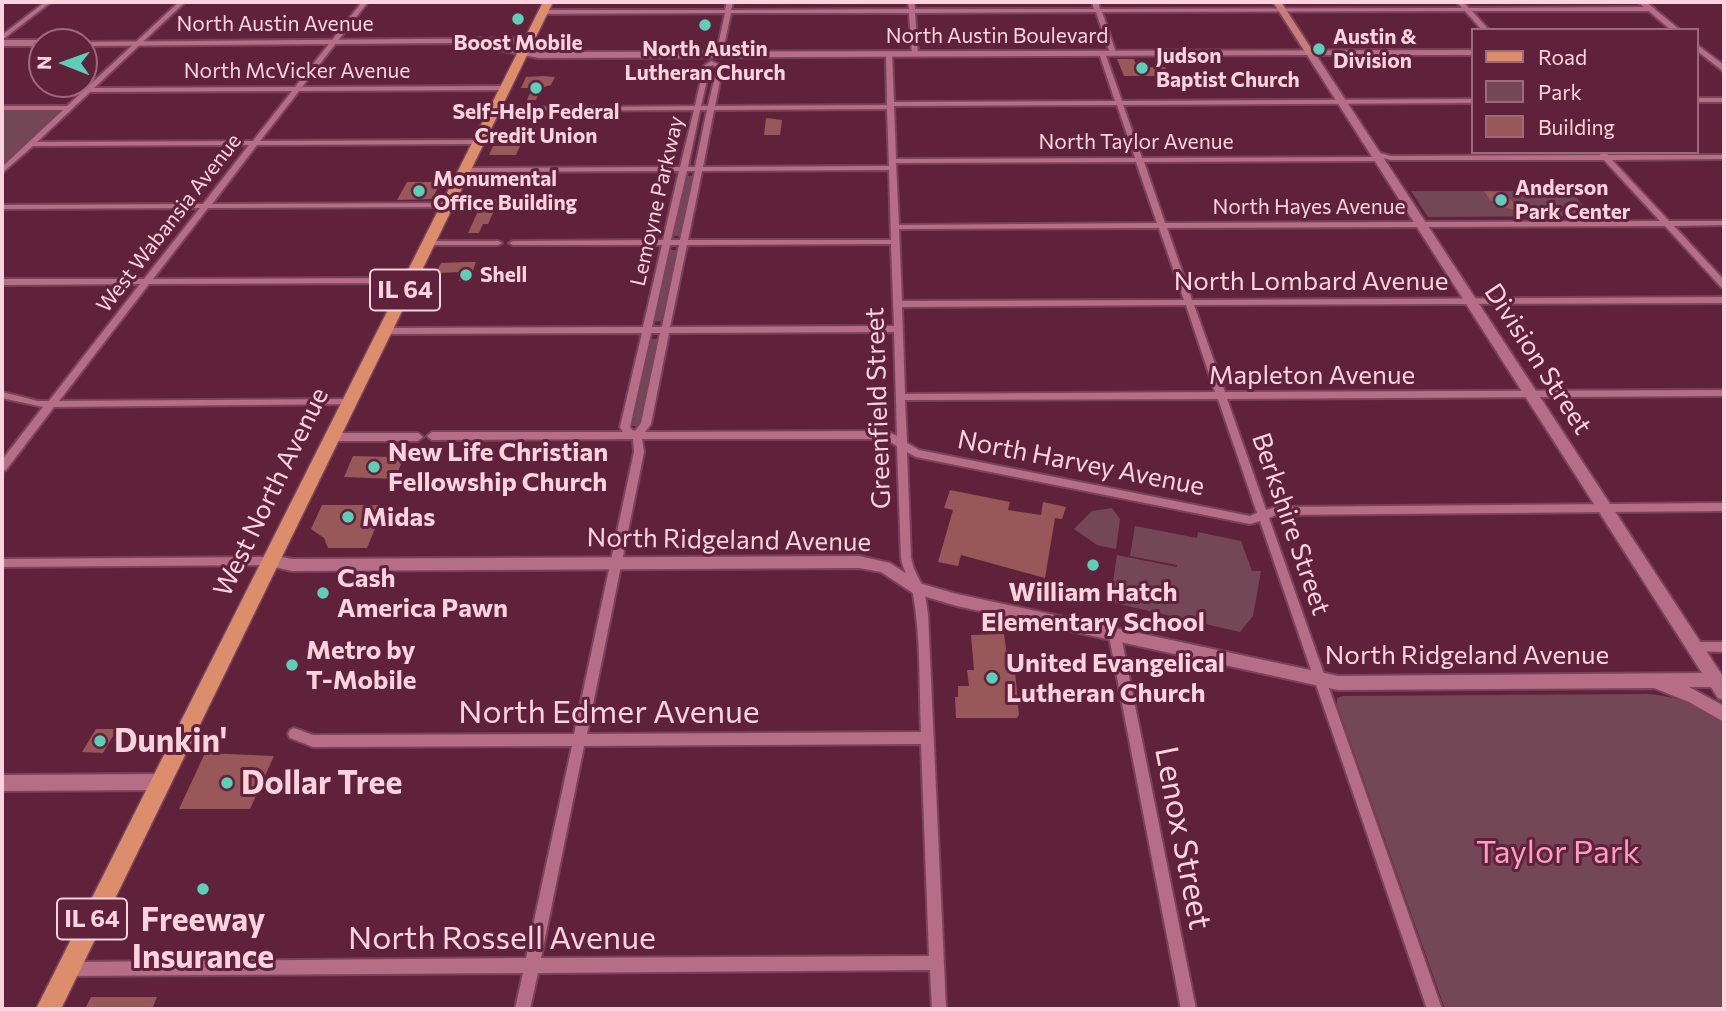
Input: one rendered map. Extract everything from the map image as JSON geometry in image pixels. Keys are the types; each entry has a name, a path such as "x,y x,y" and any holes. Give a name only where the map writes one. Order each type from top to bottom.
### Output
{"main road":[{"path":"1277,2 1310,53"},
{"name":"West North Avenue","path":"48,1009 505,88 522,48 545,7"}],"street":[{"path":"2,40 48,2"},
{"path":"98,81 182,2"},
{"name":"West Wabansia Avenue","path":"2,467 365,2"},
{"path":"719,55 730,2"},
{"path":"911,2 915,54"},
{"path":"1095,2 1113,53"},
{"path":"1460,2 1484,28"},
{"path":"1642,2 1674,28"},
{"path":"545,7 728,12 1651,9"},
{"path":"2,40 28,42"},
{"name":"North Austin Avenue","path":"98,43 485,41 522,48"},
{"name":"North Austin Avenue","path":"485,41 522,48"},
{"name":"North Austin Avenue","path":"466,42 522,48"},
{"name":"North Austin Boulevard","path":"522,48 719,55 1470,52"},
{"path":"1698,50 1724,51"},
{"path":"1698,50 1724,69"},
{"name":"Berkshire Street","path":"1102,53 1435,1009"},
{"name":"Division Street","path":"1310,53 1382,157 1421,224 1720,687"},
{"name":"Greenfield Street","path":"889,54 906,558 908,569 918,589 922,614 939,1009"},
{"name":"Lemoyne Parkway","path":"523,1009 639,452 637,435 646,425 684,243 720,66 716,63 706,66 625,427 628,433 637,435"},
{"name":"North McVicker Avenue","path":"98,90 505,88"},
{"path":"2,171 80,98"},
{"path":"1698,100 1724,100"},
{"path":"495,108 1470,101"},
{"path":"2,108 69,108"},
{"path":"30,144 478,142"},
{"path":"1603,155 1724,285"},
{"name":"North Taylor Avenue","path":"464,170 699,169 1139,159 1603,155 1724,157"},
{"path":"2,207 447,205"},
{"name":"North Hayes Avenue","path":"895,227 1724,223"},
{"path":"513,243 895,242"},
{"path":"428,243 498,243"},
{"path":"2,282 409,281"},
{"name":"North Lombard Avenue","path":"897,304 1724,300"},
{"path":"385,331 898,328"},
{"name":"Mapleton Avenue","path":"901,397 1724,393"},
{"path":"2,395 38,404 349,402"},
{"name":"North Harvey Avenue","path":"432,436 887,435 916,453 1250,520 1276,511 1724,507"},
{"path":"332,437 418,437"},
{"path":"2,563 270,561"},
{"name":"North Ridgeland Avenue","path":"270,561 292,565 859,562 885,567 918,589 1115,636 1319,680 1355,684 1645,681 1720,687"},
{"name":"Lenox Street","path":"1115,636 1189,1009"},
{"path":"1695,647 1724,647"},
{"path":"1645,681 1695,697 1724,715"},
{"name":"North Edmer Avenue","path":"294,734 313,741 926,738"},
{"path":"2,783 160,782"},
{"name":"North Rossell Avenue","path":"67,970 937,962"}],"green space":[{"path":"2,112 59,112 2,165"},
{"path":"684,176 693,176 680,236 671,236"},
{"path":"1411,191 1571,191 1592,216 1428,217"},
{"path":"668,250 677,250 662,321 652,322"},
{"path":"648,339 659,339 640,426 629,426"},
{"path":"1112,508 1120,519 1116,549 1097,545 1074,529 1092,511"},
{"path":"1135,526 1197,538 1198,532 1241,541 1252,571 1261,571 1253,616 1240,632 1110,602 1117,555 1177,567 1130,556"},
{"name":"Taylor Park","path":"1648,694 1689,703 1707,711 1724,724 1724,1009 1445,1009 1337,705 1337,698"}],"building":[{"name":"Judson Baptist Church","path":"1117,59 1134,59 1137,67 1165,67 1169,76 1124,76"},
{"name":"Self-Help Federal Credit Union","path":"526,77 555,77 551,85 541,88 536,100 527,100 532,88 521,88"},
{"path":"766,118 782,120 780,135 764,135"},
{"path":"493,146 520,146 516,155 489,155"},
{"name":"Monumental Office Building","path":"407,182 441,182 432,199 397,200"},
{"name":"Anderson Park Center","path":"1484,191 1504,192 1521,212 1503,207 1498,201 1491,201"},
{"path":"468,199 504,199 500,209 495,209 488,224 483,224 479,233 468,233 479,209 463,209"},
{"path":"476,262 469,281 459,281 463,272 436,273 441,263"},
{"name":"New Life Christian Fellowship Church","path":"392,452 406,452 395,479 344,477 353,456 390,457"},
{"name":"William Hatch Elementary School","path":"950,490 1010,502 1008,510 1041,515 1043,502 1066,507 1062,519 1055,518 1045,578 961,555 958,566 938,562 953,510 944,508"},
{"name":"Midas","path":"322,505 385,505 367,548 328,548 324,538 311,529"},
{"name":"United Evangelical Lutheran Church","path":"1004,634 1009,670 1015,670 1019,715 1017,718 956,718 955,697 958,697 958,686 969,686 967,670 974,670 971,635"},
{"name":"Dunkin'","path":"96,729 117,729 103,753 82,752"},
{"name":"Dollar Tree","path":"205,753 274,756 250,809 179,809"},
{"path":"91,997 157,997 152,1009 85,1009"}],"place":[{"name":"Boost Mobile","path":"518,19"},
{"name":"North Austin Lutheran Church","path":"705,25"},
{"name":"Austin & Division","path":"1319,49"},
{"name":"Judson Baptist Church","path":"1142,68"},
{"name":"Self-Help Federal Credit Union","path":"536,88"},
{"name":"Monumental Office Building","path":"419,191"},
{"name":"Anderson Park Center","path":"1501,200"},
{"name":"Shell","path":"466,275"},
{"name":"New Life Christian Fellowship Church","path":"374,467"},
{"name":"Midas","path":"348,517"},
{"name":"William Hatch Elementary School","path":"1093,565"},
{"name":"Cash America Pawn","path":"323,593"},
{"name":"Metro by T-Mobile","path":"292,665"},
{"name":"United Evangelical Lutheran Church","path":"992,678"},
{"name":"Dunkin'","path":"100,741"},
{"name":"Dollar Tree","path":"227,783"},
{"name":"Freeway Insurance","path":"203,889"}]}
